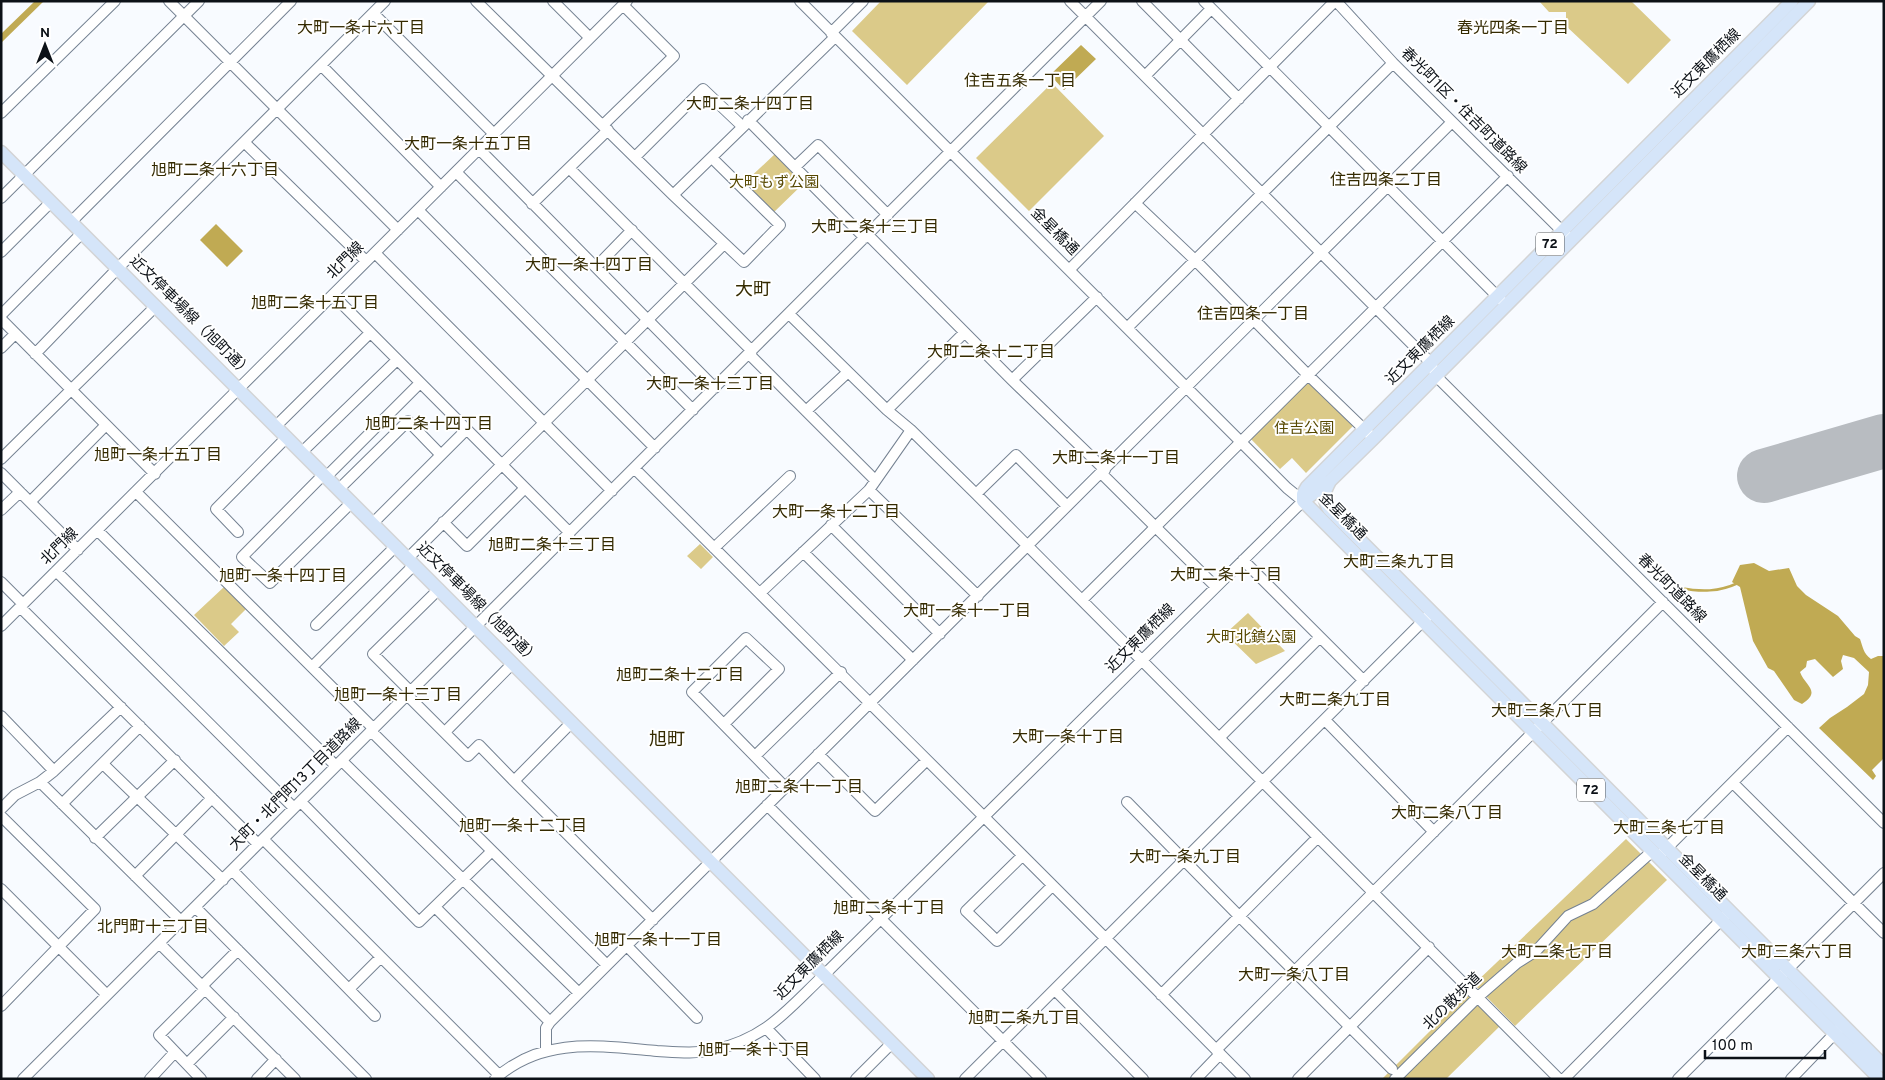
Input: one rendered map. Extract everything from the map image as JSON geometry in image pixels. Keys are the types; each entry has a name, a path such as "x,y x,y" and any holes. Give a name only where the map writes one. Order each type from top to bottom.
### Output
{"main road":[{"name":"近文東鷹栖線","path":"1567,236 1792,1"},
{"name":"近文東鷹栖線","path":"1330,481 1431,364 1502,301 1809,1"},
{"name":"近文停車場線（旭町通）","path":"1,152 928,1079"},
{"name":"近文東鷹栖線","path":"1303,501 1303,494 1307,487 1436,376 1502,301"},
{"name":"72","path":"1303,501 1330,481"},
{"name":"金星橋通","path":"1330,481 1324,491 1324,501 1329,509 1532,711 1658,854"},
{"name":"72","path":"1303,501 1329,509"},
{"name":"金星橋通","path":"1303,501 1533,733 1658,854 1726,915 1839,1030 1880,1079"},
{"name":"金星橋通","path":"1839,1030 1884,1066"}],"street":[{"path":"1,113 115,1"},
{"path":"169,1 398,230"},
{"path":"1,198 199,1"},
{"path":"71,222 291,1"},
{"path":"35,354 118,268 385,1"},
{"path":"476,1 673,195 744,262 780,225 712,158"},
{"path":"553,1 590,38"},
{"name":"金星橋通","path":"800,1 1240,441 1303,501"},
{"path":"673,195 833,35 863,1"},
{"path":"1070,1 1431,364 1436,376"},
{"name":"大町・北門町13丁目道路線","path":"23,1079 1101,1"},
{"path":"1142,1 1238,99"},
{"path":"1069,270 1335,1"},
{"name":"春光町1区・住吉町道路線","path":"1335,1 1452,122 1567,236"},
{"path":"532,204 569,168 605,127 674,56 625,3"},
{"name":"北門線","path":"1,626 625,3"},
{"path":"1145,76 1181,40 1208,5 1502,301"},
{"path":"373,13 494,134"},
{"path":"1127,328 1394,63"},
{"path":"320,65 441,187"},
{"path":"635,157 703,89 795,167 867,236 1103,472 1154,527 1216,587"},
{"path":"546,1050 546,1028 550,1022 1452,122"},
{"path":"244,142 366,262"},
{"path":"795,167 818,145 888,215"},
{"path":"479,149 715,388"},
{"path":"569,168 632,230 875,480"},
{"path":"456,172 692,410"},
{"path":"1082,600 1508,176"},
{"path":"1,252 51,202"},
{"path":"1135,202 1308,375 1370,434"},
{"path":"418,210 655,448"},
{"path":"596,267 632,230"},
{"path":"1,315 82,233"},
{"path":"312,667 411,561 443,522 724,244"},
{"path":"375,253 612,491"},
{"path":"332,295 570,533"},
{"path":"1012,380 1097,297"},
{"path":"1,459 156,306"},
{"path":"789,314 976,494 1559,1079"},
{"path":"1,319 154,474"},
{"path":"276,426 370,333"},
{"path":"887,410 964,333"},
{"path":"1,348 15,334"},
{"path":"302,452 397,360"},
{"path":"806,411 848,372"},
{"name":"春光町道路線","path":"1436,376 1884,823"},
{"path":"352,502 270,584 242,557 420,383"},
{"path":"339,489 408,421 441,455"},
{"path":"30,502 106,424"},
{"path":"373,523 466,429"},
{"path":"760,593 869,490 911,430"},
{"path":"238,532 216,509 287,437"},
{"path":"976,494 1016,455 1067,506"},
{"path":"634,468 841,672 926,761 1245,1079"},
{"path":"1,473 78,550"},
{"path":"714,548 790,476"},
{"path":"443,522 467,546 525,488"},
{"path":"869,490 978,596"},
{"path":"1,510 20,492"},
{"path":"136,492 607,965"},
{"name":"近文東鷹栖線","path":"497,1077 522,1060 546,1050 568,1046 591,1045 694,1053 732,1045 767,1029 984,818 1303,501"},
{"path":"831,525 940,634"},
{"path":"98,530 339,764 463,879 579,993"},
{"path":"316,625 396,546"},
{"path":"803,552 913,660"},
{"path":"1243,560 1364,681"},
{"path":"56,571 419,922 492,851"},
{"path":"1,582 21,605 212,798 261,842 381,957 497,1077"},
{"path":"439,589 373,654 468,756 479,746 653,920"},
{"path":"1196,1079 1218,1052 1295,971 1663,602"},
{"path":"965,1079 1432,612"},
{"path":"1220,738 1320,637"},
{"path":"724,724 779,669 746,638 692,692 785,787"},
{"path":"445,732 513,663"},
{"path":"755,756 841,672"},
{"path":"1,809 15,795 40,782 54,771 121,707"},
{"path":"1,716 54,771"},
{"path":"1325,720 1434,832"},
{"path":"514,781 572,722"},
{"path":"62,804 140,726"},
{"name":"北の散歩道","path":"1394,1074 1517,962 1536,951 1568,916 1593,904 1658,854 1788,728"},
{"path":"818,754 874,811 926,761"},
{"path":"95,838 175,760"},
{"path":"104,764 223,880"},
{"path":"40,782 181,921"},
{"path":"1733,782 1884,933"},
{"path":"135,876 212,798"},
{"path":"1128,802 1184,861 1350,1026 1394,1074"},
{"path":"767,805 1041,1079"},
{"path":"1,816 96,909 1,1006"},
{"path":"1161,994 1318,836"},
{"path":"1022,856 966,911 997,941 1052,886"},
{"path":"232,870 375,1016"},
{"path":"1678,1079 1884,873"},
{"path":"1,889 107,995"},
{"path":"435,907 550,1022"},
{"path":"195,908 366,1079"},
{"path":"1564,1079 1726,915"},
{"path":"159,944 295,1079"},
{"path":"627,946 698,1018"},
{"path":"1298,1079 1429,947"},
{"path":"201,1079 160,1035 238,950"},
{"path":"349,989 381,957"},
{"path":"1055,990 1143,1079"},
{"path":"187,1064 234,1017"},
{"path":"767,1029 816,1079"},
{"path":"1791,1079 1839,1030"},
{"path":"856,1079 892,1043"},
{"path":"150,1079 175,1052"},
{"path":"257,1079 276,1060"}],"green space":[{"path":"881,1 988,2 907,85 852,31"},
{"path":"1539,1 1631,1 1671,40 1628,84 1566,26 1566,12 1549,12"},
{"path":"1052,83 1104,136 1029,211 976,158"},
{"name":"大町もず公園","path":"776,153 804,183 773,213 744,183"},
{"name":"住吉公園","path":"1308,380 1353,426 1306,473 1292,458 1280,469 1250,438"},
{"path":"700,544 713,557 701,569 687,556"},
{"path":"224,587 246,609 231,624 239,632 224,646 194,615"},
{"name":"大町北鎮公園","path":"1248,613 1285,651 1256,664 1225,634"},
{"path":"1626,839 1667,880 1515,1026 1474,984"},
{"path":"1470,991 1501,1025 1446,1079 1382,1079"}],"shaded area":[{"path":"35,1 44,1 1,43 1,34"},
{"path":"1081,45 1096,59 1064,90 1050,75"},
{"path":"216,224 243,251 227,267 200,240"},
{"path":"1754,563 1769,571 1789,568 1797,586 1806,595 1838,616 1855,636 1860,639 1868,657 1871,659 1884,656 1884,758 1872,770 1876,776 1873,780 1819,728 1864,694 1868,685 1869,672 1854,658 1843,655 1841,661 1843,669 1833,677 1815,659 1807,661 1806,667 1800,672 1810,688 1811,695 1802,704 1794,700 1774,671 1768,668 1753,641 1740,587 1732,582 1740,565"}],"waterway":[{"path":"1680,588 1710,590 1738,583"}],"runway":[{"path":"1764,476 1884,441"}],"district":[{"name":"大町一条十六丁目","path":"361,29"},
{"name":"春光四条一丁目","path":"1513,29"},
{"name":"住吉五条一丁目","path":"1020,82"},
{"name":"大町二条十四丁目","path":"750,105"},
{"name":"大町一条十五丁目","path":"468,145"},
{"name":"旭町二条十六丁目","path":"215,171"},
{"name":"住吉四条二丁目","path":"1386,181"},
{"name":"大町二条十三丁目","path":"875,228"},
{"name":"大町一条十四丁目","path":"589,266"},
{"name":"大町","path":"753,290"},
{"name":"旭町二条十五丁目","path":"315,304"},
{"name":"住吉四条一丁目","path":"1253,315"},
{"name":"大町二条十二丁目","path":"991,353"},
{"name":"大町一条十三丁目","path":"710,385"},
{"name":"旭町二条十四丁目","path":"429,425"},
{"name":"旭町一条十五丁目","path":"158,456"},
{"name":"大町二条十一丁目","path":"1116,459"},
{"name":"大町一条十二丁目","path":"836,513"},
{"name":"旭町二条十三丁目","path":"552,546"},
{"name":"大町三条九丁目","path":"1399,563"},
{"name":"大町二条十丁目","path":"1226,576"},
{"name":"旭町一条十四丁目","path":"283,577"},
{"name":"大町一条十一丁目","path":"967,612"},
{"name":"旭町二条十二丁目","path":"680,676"},
{"name":"旭町一条十三丁目","path":"398,696"},
{"name":"大町二条九丁目","path":"1335,701"},
{"name":"大町三条八丁目","path":"1547,712"},
{"name":"大町一条十丁目","path":"1068,738"},
{"name":"旭町","path":"667,740"},
{"name":"旭町二条十一丁目","path":"799,788"},
{"name":"大町二条八丁目","path":"1447,814"},
{"name":"旭町一条十二丁目","path":"523,827"},
{"name":"大町三条七丁目","path":"1669,829"},
{"name":"大町一条九丁目","path":"1185,858"},
{"name":"旭町二条十丁目","path":"889,909"},
{"name":"北門町十三丁目","path":"153,928"},
{"name":"旭町一条十一丁目","path":"658,941"},
{"name":"大町二条七丁目","path":"1557,953"},
{"name":"大町三条六丁目","path":"1797,953"},
{"name":"大町一条八丁目","path":"1294,976"},
{"name":"旭町二条九丁目","path":"1024,1019"},
{"name":"旭町一条十丁目","path":"754,1051"}]}
